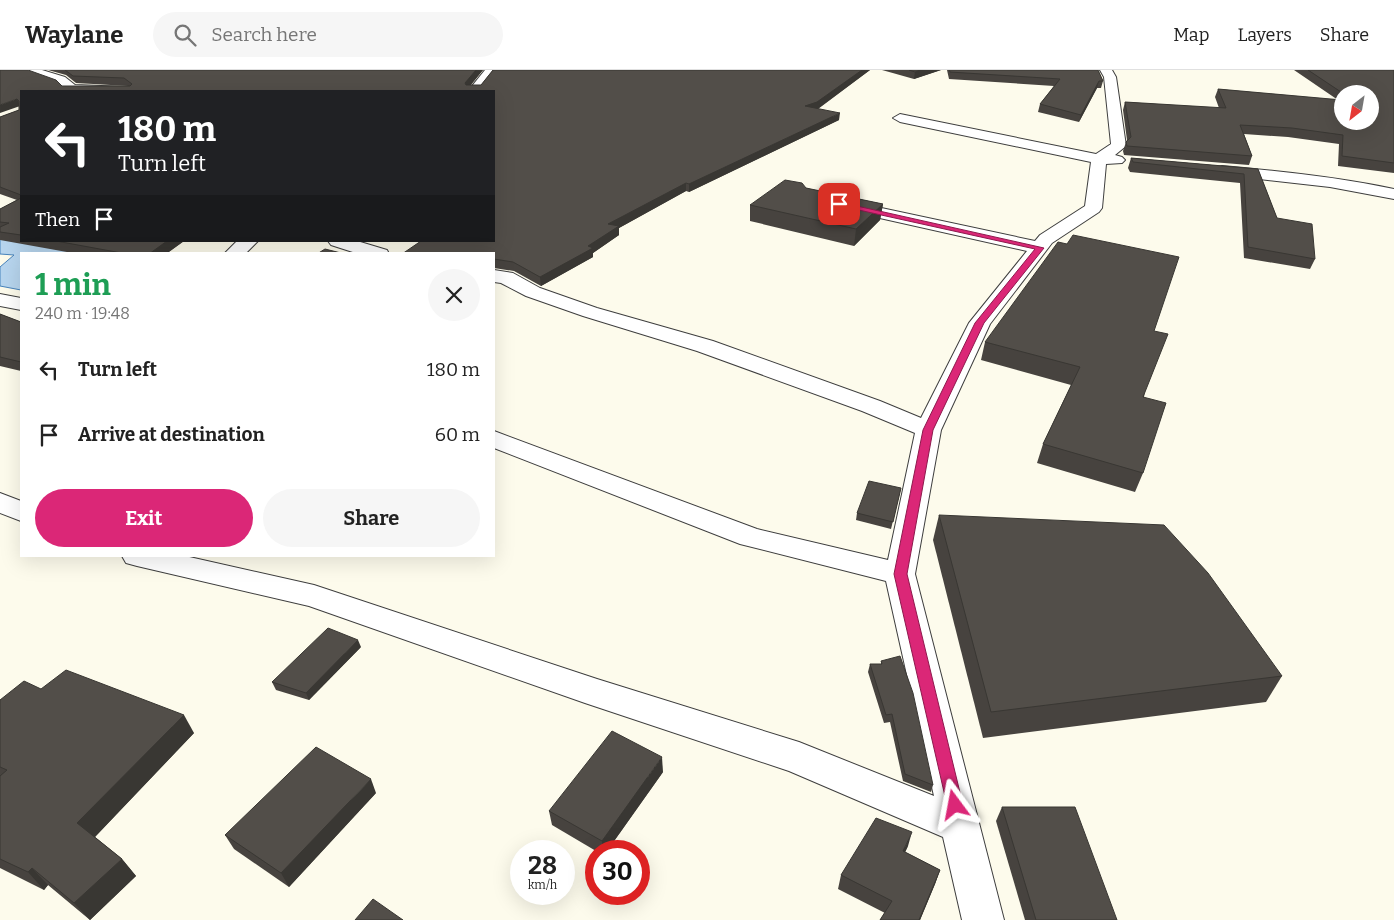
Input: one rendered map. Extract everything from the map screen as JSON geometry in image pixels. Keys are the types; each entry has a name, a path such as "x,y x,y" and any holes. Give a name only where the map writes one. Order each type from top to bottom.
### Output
{"street":[{"path":"30,70 61,80 69,85 63,90"},
{"path":"475,90 491,70"},
{"path":"983,920 900,574 928,430 980,323 1046,239 1093,208 1100,159 1119,146 1110,78 1106,70"},
{"path":"900,118 1100,159 1136,162"},
{"path":"1210,170 1294,177 1369,188 1394,194"},
{"path":"828,202 1040,248"},
{"path":"235,252 248,242"},
{"path":"340,242 373,252"},
{"path":"495,276 506,277 532,292 590,312 714,349 871,406 928,430"},
{"path":"0,300 20,304"},
{"path":"495,439 750,537 900,574"},
{"path":"0,502 20,512"},
{"path":"141,557 314,596 588,690 799,758 959,825"}],"water":[{"path":"0,229 20,242 87,252 20,252 20,290 0,286 0,267 14,255 0,254"}],"building":[{"path":"0,70 28,70 56,80 62,86 130,86 132,84 124,78 73,76 65,70 476,70 465,83 466,85 481,85 493,70 862,70 817,102 805,106 840,113 689,184 686,183 608,224 619,226 588,246 593,248 540,277 513,262 495,259 495,252 405,252 420,242 495,242 495,90 20,90 20,195 0,187 0,117 19,110 19,101 17,99 0,105"},
{"path":"949,70 1098,70 1103,81 1099,81 1081,115 1040,104 1060,79 950,72"},
{"path":"1308,70 1394,70 1394,163 1342,156 1343,135 1292,128 1240,125 1252,156 1127,146 1126,142 1131,137 1125,102 1226,108 1218,89 1334,99 1334,130 1379,130 1379,85 1334,85 1334,87"},
{"path":"1131,158 1258,169 1277,218 1312,224 1315,259 1248,247 1244,174 1133,162"},
{"path":"785,180 802,183 806,188 883,204 856,229 750,205"},
{"path":"20,199 20,235 0,232 0,227 9,223 0,222 0,209"},
{"path":"1073,235 1179,257 1154,331 1168,334 1143,397 1166,403 1143,473 1043,444 1080,367 985,342 1058,242 1067,244"},
{"path":"61,242 166,242 152,252 116,252"},
{"path":"325,249 337,252 320,252"},
{"path":"0,314 20,322 20,362 0,357"},
{"path":"869,481 901,488 893,522 857,513"},
{"path":"939,515 1164,525 1208,573 1282,676 991,712"},
{"path":"328,628 358,640 306,693 272,682"},
{"path":"900,656 913,693 933,785 905,774 892,714 886,715 870,664 882,664 881,661"},
{"path":"66,670 184,715 77,823 122,859 74,903 32,868 28,872 0,859 0,776 7,770 0,767 0,700 24,681 41,689"},
{"path":"612,731 662,757 603,840 549,811"},
{"path":"316,747 371,779 281,873 225,835"},
{"path":"1002,807 1075,807 1117,920 1036,920"},
{"path":"876,818 912,832 903,851 940,870 919,920 880,920 892,901 841,875"},
{"path":"373,899 403,920 355,920"}],"route":[{"path":"839,204 1040,248 980,323 928,430 900,574 955,805"}]}
